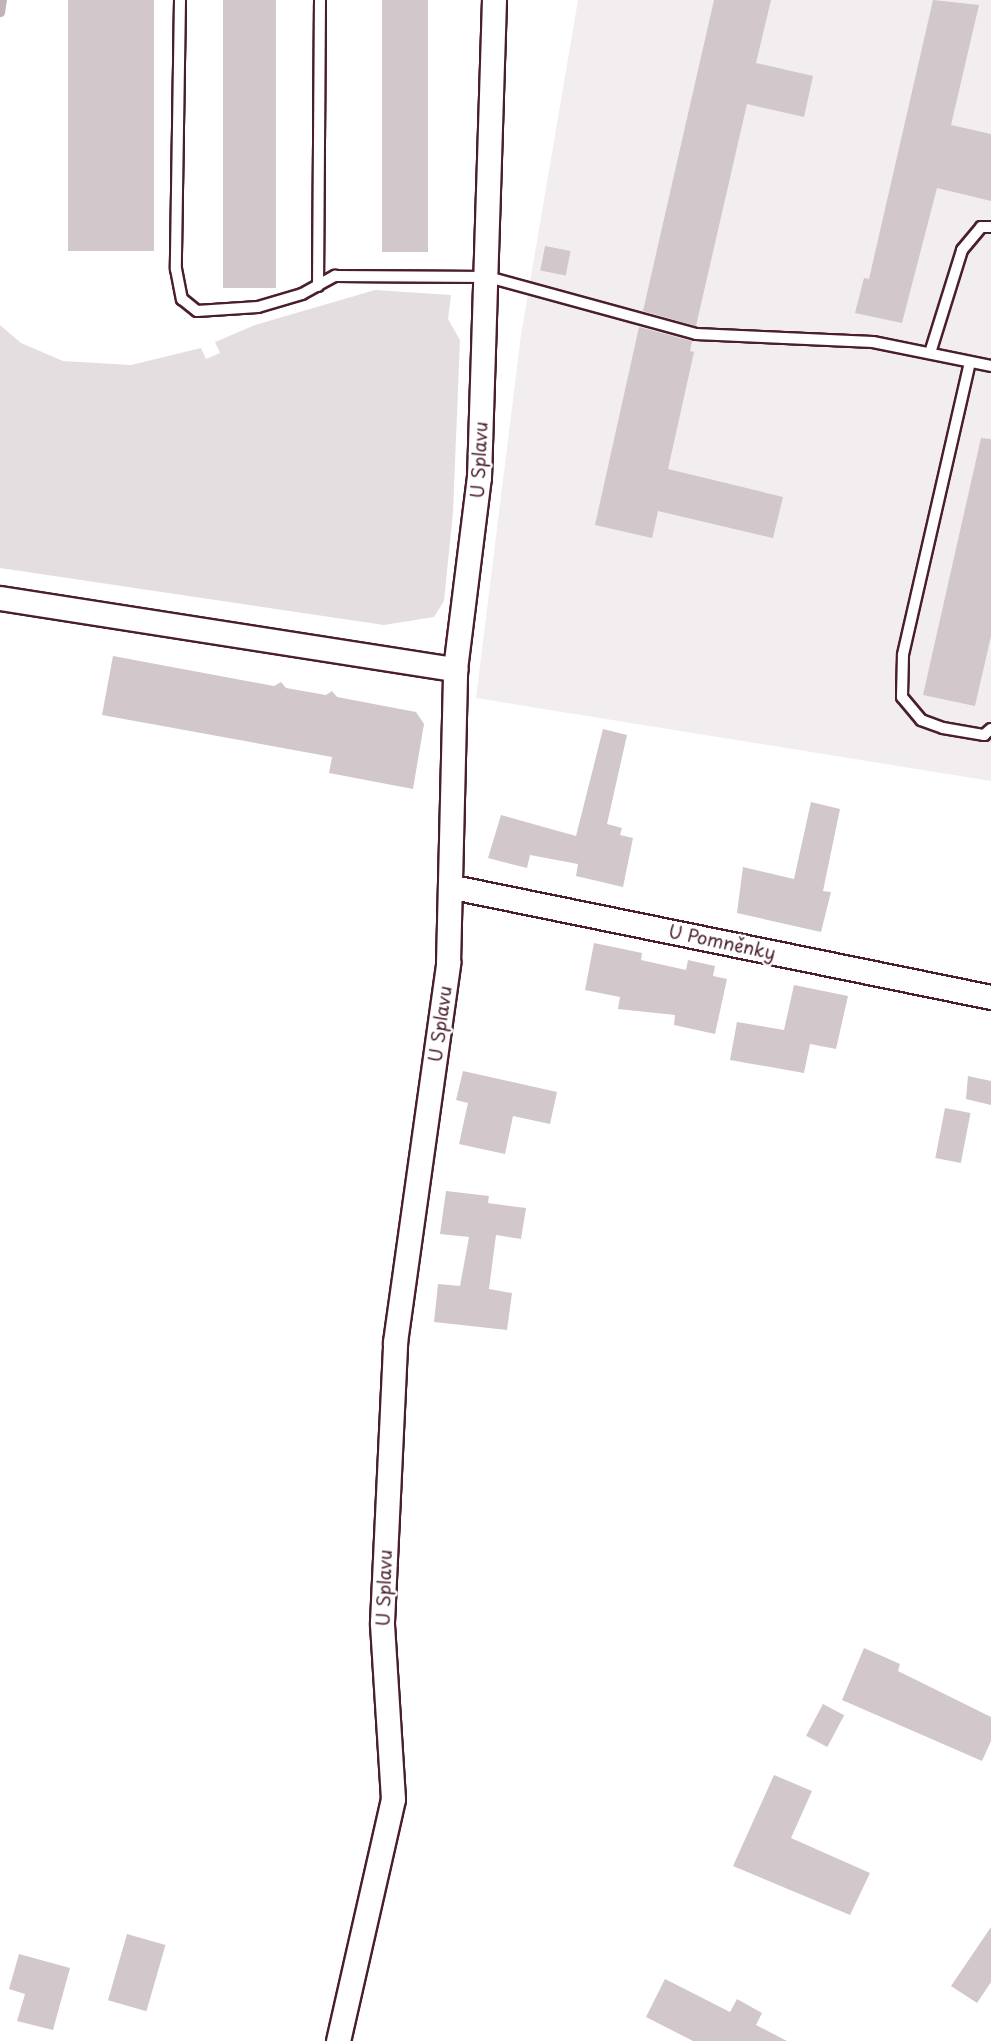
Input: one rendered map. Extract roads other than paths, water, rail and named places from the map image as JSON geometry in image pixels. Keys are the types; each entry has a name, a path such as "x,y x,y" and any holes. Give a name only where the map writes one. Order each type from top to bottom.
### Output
{"street":[{"name":"U Splavu","path":"338,2041 393,1799 382,1622 395,1342 449,963 453,887 455,669 479,477 488,277 494,0"},
{"path":"0,598 455,669"},
{"name":"U Pomněnky","path":"453,887 991,997"}],"lane":[{"path":"180,0 176,269 182,299 197,311 258,307 318,286 335,276 488,277 696,334 873,342 991,366"},
{"path":"318,286 320,0"},
{"path":"930,354 962,250 981,228 991,227"},
{"path":"970,362 903,655 902,698 921,720 943,728 984,735 991,729"}],"waterway":[{"path":"0,12 2,0"}]}
